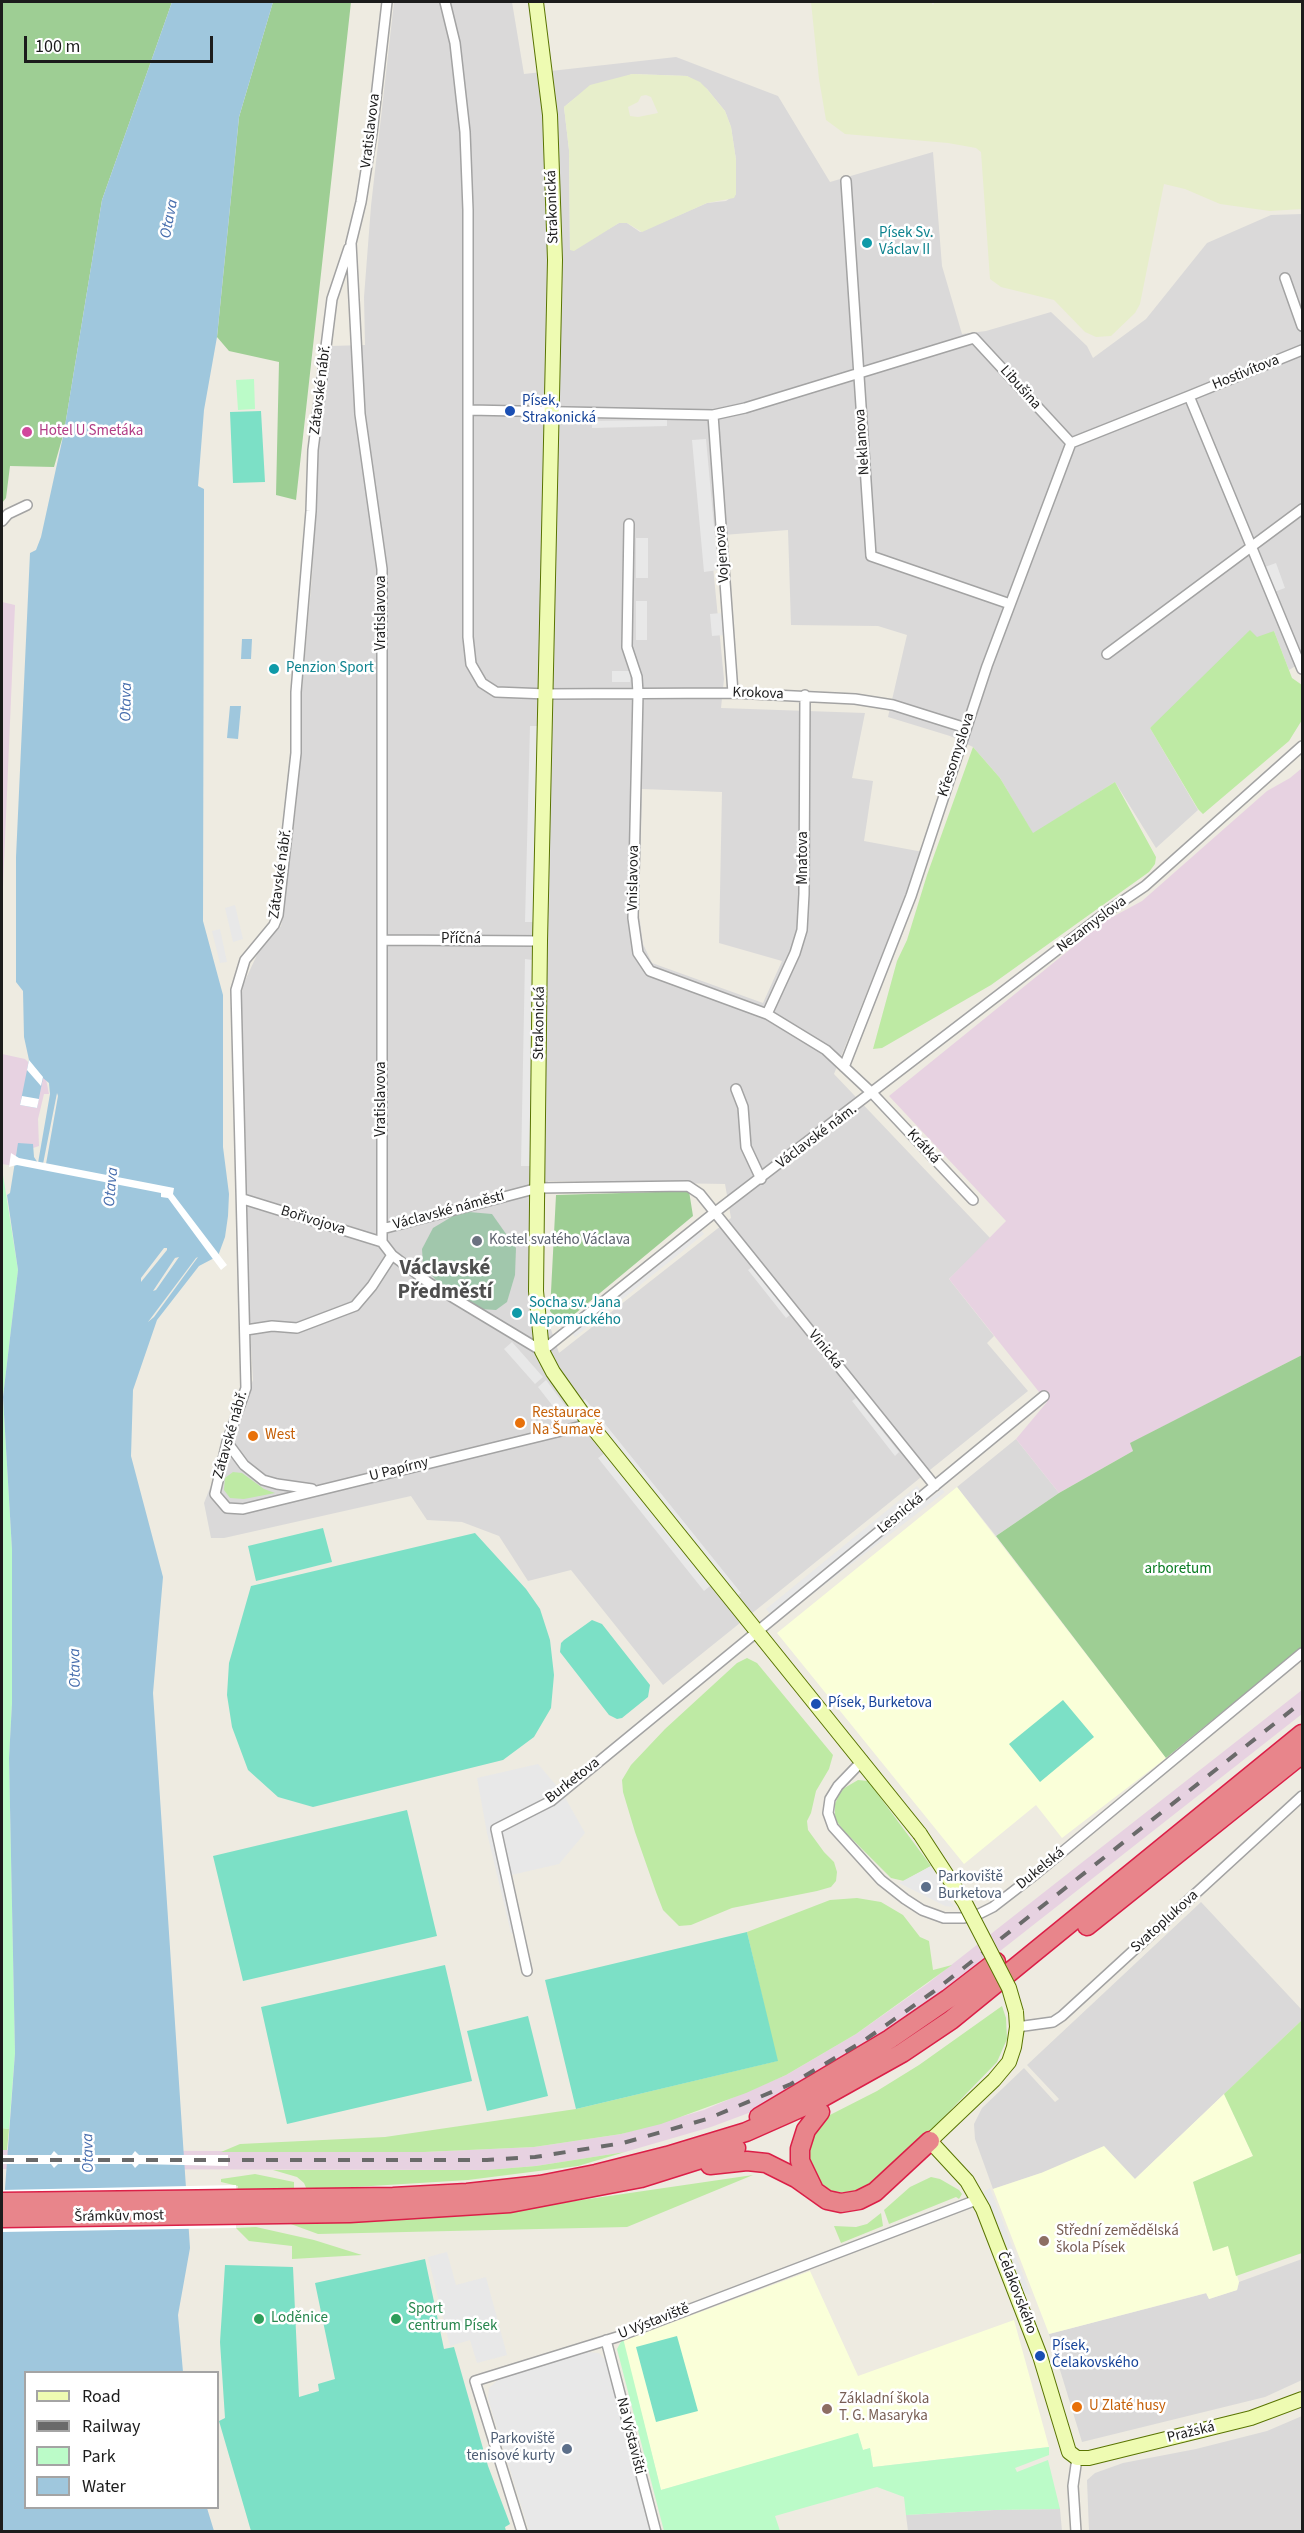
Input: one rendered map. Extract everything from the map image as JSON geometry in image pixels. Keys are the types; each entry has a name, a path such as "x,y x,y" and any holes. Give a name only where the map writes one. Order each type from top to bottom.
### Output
{"highway":[{"path":"671,2163 764,2126 816,2102 902,2053 986,1993 1302,1734"},
{"path":"236,2207 466,2193 540,2185 671,2163 730,2150 820,2112 909,2061 957,2029 1302,1754"},
{"path":"671,2163 757,2118 890,2039 996,1962"},
{"path":"816,2192 806,2176 800,2148 806,2130 820,2112"},
{"path":"671,2163 747,2161 766,2163 796,2178 827,2200 841,2203 859,2200 875,2192 930,2141"},
{"name":"Šrámkův most","path":"2,2202 236,2207"},
{"name":"Šrámkův most","path":"2,2218 236,2207"}],"main road":[{"name":"Strakonická","path":"536,2 550,115 555,260 540,940 537,1291 542,1351"},
{"path":"542,1351 553,1372 590,1424 920,1834 965,1903 1009,1988 1016,2012 1017,2027 1009,2062 994,2080 930,2141"},
{"name":"Čelakovského","path":"930,2141 961,2173 979,2199 1040,2355 1065,2445 1071,2455 1077,2457"},
{"name":"Pražská","path":"1077,2457 1089,2458 1251,2418 1302,2399"}],"street":[{"name":"Vratislavova","path":"382,1229 382,568 360,414 351,243 361,202 370,145 387,2"},
{"path":"445,2 455,43 465,132 470,410 468,637 471,664 482,683 496,692 547,694"},
{"name":"Neklanova","path":"846,181 870,556 1010,604"},
{"name":"Zátavské nábř.","path":"215,1494 227,1442 246,1388 236,990 245,960 274,926 278,915 296,753 296,692 311,511 313,450 332,299 351,243"},
{"path":"1285,278 1302,326"},
{"name":"Libušina","path":"553,413 713,415 745,408 974,338 1071,443"},
{"name":"Hostivítova","path":"1189,396 1302,350"},
{"path":"1071,443 1189,396 1302,669"},
{"path":"470,410 553,413"},
{"name":"Vojenova","path":"713,415 733,693"},
{"name":"Křesomyslova","path":"844,1067 911,896 966,728 1071,443"},
{"path":"2,521 8,513 27,505"},
{"path":"1107,654 1302,509"},
{"name":"Vnislavova","path":"629,524 627,647 637,677 638,693 633,918 638,953 650,971 767,1014 826,1050 873,1094"},
{"name":"Krokova","path":"547,694 733,693 855,699 893,705 966,728"},
{"name":"Mnatova","path":"767,1014 795,953 802,930 804,695"},
{"name":"Nezamyslova","path":"873,1094 1108,911 1145,886 1302,746"},
{"name":"Příčná","path":"382,940 540,940"},
{"path":"542,1351 714,1213 760,1179 746,1147 743,1107 736,1089"},
{"name":"Václavské nám.","path":"760,1179 873,1094"},
{"name":"Krátká","path":"873,1094 973,1200"},
{"name":"Václavské náměstí","path":"542,1351 429,1283 392,1255 382,1242 382,1229 538,1188 679,1184 694,1189 714,1213"},
{"name":"Bořivojova","path":"243,1199 382,1242"},
{"name":"Vinická","path":"714,1213 935,1486"},
{"path":"246,1330 272,1326 297,1328 355,1306 392,1255"},
{"name":"Lesnická","path":"756,1632 1044,1395"},
{"name":"U Papírny","path":"215,1494 227,1508 243,1509 590,1424"},
{"path":"227,1442 244,1465 263,1480 319,1490"},
{"name":"Burketova","path":"527,1971 496,1829 551,1801 756,1632"},
{"name":"Dukelská","path":"862,1760 837,1786 830,1799 828,1813 833,1827 881,1881 905,1899 922,1910 944,1918 964,1918 993,1907 1028,1880 1302,1653"},
{"name":"Svatoplukova","path":"1017,2027 1053,2022 1062,2016 1302,1796"},
{"name":"U Výstaviště","path":"522,2532 475,2381 606,2340 979,2199"},
{"name":"Na Výstavišti","path":"606,2340 656,2532"},
{"path":"1076,2532 1073,2486 1077,2457"}],"shaded area":[{"path":"394,2 512,2 524,74 676,57 778,96 830,182 933,152 942,266 962,334 986,331 1051,312 1087,346 1093,358 1146,319 1207,243 1271,215 1302,214 1302,662 1289,670 1274,631 1150,728 1198,810 1156,848 1115,782 1033,834 1000,778 973,747 950,736 888,717 907,635 878,626 791,625 788,530 710,536 724,679 721,708 865,713 852,778 873,781 864,841 923,852 834,1074 991,1239 949,1279 994,1336 987,1343 1028,1391 663,1685 571,1570 528,1581 499,1536 462,1522 427,1520 411,1496 224,1538 211,1538 204,1503 253,1380 248,1295 241,999 243,985 262,944 281,926 283,914 296,807 318,457 330,346 365,345 364,297 371,206","holes":["632,74 687,76 707,89 725,111 731,127 736,160 736,194 726,201 707,203 640,232 627,223 619,223 570,250 569,150 564,107 575,98","642,789 722,792 719,943 782,961 763,1003 652,963 643,944 639,914","548,1181 725,1184 731,1218 559,1353 544,1309 541,1269 542,1218"]},
{"path":"811,2 931,2 933,5 935,2 1302,2 1302,209 1270,211 1220,204 1185,189 1164,184 1140,304 1135,313 1111,336 1096,337 1085,332 1054,300 1001,287 990,279 981,152 976,148 948,143 845,134 826,120"},
{"path":"632,74 687,76 700,82 725,111 731,127 736,160 734,198 707,203 642,232 627,223 619,223 574,251 570,250 569,150 564,107 590,85","holes":["641,96 651,97 658,113 638,117 630,116 628,107 638,102"]},
{"path":"667,420 667,426 592,428 592,421"},
{"path":"706,439 718,570 704,572 692,440"},
{"path":"636,538 648,538 648,578 636,578"},
{"path":"1276,563 1285,588 1274,592 1265,567"},
{"path":"636,601 647,601 647,640 636,640"},
{"path":"2,602 15,605 2,910"},
{"path":"721,613 724,635 712,636 710,614"},
{"path":"612,671 630,671 630,682 612,682"},
{"path":"530,726 539,726 533,922 525,922"},
{"path":"1302,768 1302,1355 1131,1443 1133,1451 1059,1493 1016,1439 1047,1402 949,1279 1006,1221 889,1096 1105,921 1142,901 1267,791"},
{"path":"235,905 243,939 233,942 225,908"},
{"path":"220,929 227,962 220,963 212,931"},
{"path":"525,959 533,960 530,1166 521,1166"},
{"path":"2,1054 25,1059 46,1079 49,1094 44,1094 38,1119 39,1146 24,1151 17,1150 14,1166 2,1164"},
{"path":"469,1212 492,1214 516,1248 515,1275 507,1302 496,1310 480,1309 446,1291 423,1266 422,1249 433,1228 453,1216"},
{"path":"701,1230 704,1234 575,1337 572,1333"},
{"path":"752,1267 790,1315 786,1318 748,1270"},
{"path":"512,1342 543,1377 535,1384 504,1349"},
{"path":"546,1380 570,1412 562,1418 538,1387"},
{"path":"856,1398 899,1452 895,1456 852,1401"},
{"path":"585,1399 741,1593 736,1597 581,1403"},
{"path":"1016,1439 1059,1493 996,1536 957,1487"},
{"path":"605,1453 710,1586 704,1591 598,1458"},
{"path":"917,1486 922,1491 771,1615 766,1609"},
{"path":"957,1487 1166,1758 1062,1838 1036,1805 964,1864 777,1633"},
{"path":"942,1489 945,1492 780,1619 777,1615"},
{"path":"1302,1690 1302,1714 939,1999 754,2111 711,2127 625,2152 536,2166 487,2170 2,2169 2,2150 424,2152 534,2147 621,2134 704,2110 786,2075 856,2034 927,1984"},
{"path":"538,1764 562,1792 585,1833 559,1864 507,1876 518,1931 511,1933 487,1833 477,1778"},
{"name":"Parkoviště Burketova","path":"931,1866 954,1907 945,1906 899,1883"},
{"path":"1201,1902 1302,2010 1302,2020 1135,2179 1041,2173 993,2189 975,2139 974,2124 982,2108 1024,2068 1055,2102 1059,2099 1027,2065"},
{"path":"1224,2094 1253,2156 1193,2182 1213,2251 1228,2246 1239,2282 1237,2290 1209,2299 1206,2293 1049,2334 993,2189 1041,2173 1104,2146 1135,2179"},
{"path":"990,2188 1031,2295 1025,2293 983,2192"},
{"path":"447,2252 456,2285 486,2277 507,2355 477,2363 470,2340 450,2346 428,2257"},
{"path":"1302,2259 1302,2380 1265,2397 1082,2442 1049,2334 1207,2293 1209,2299 1237,2290 1239,2282"},
{"path":"810,2271 858,2376 1014,2320 1049,2447 873,2467 870,2448 863,2450 858,2434 661,2490 623,2341"},
{"name":"Parkoviště tenisové kurty","path":"587,2352 599,2353 607,2362 650,2531 529,2531 488,2399 489,2388 499,2379"},
{"path":"1302,2416 1302,2531 1089,2531 1087,2480 1095,2473 1123,2463 1196,2449 1267,2431"},
{"path":"1060,2509 1062,2531 908,2531 906,2515 994,2510"}],"green space":[{"path":"2,2 172,2 102,200 64,432 54,467 10,466 6,498 2,503"},
{"path":"273,2 351,2 296,500 276,495 279,362 229,351 217,337 239,117"},
{"path":"254,379 255,409 238,410 236,380"},
{"path":"261,411 265,482 233,483 230,412"},
{"path":"1250,630 1257,637 1274,631 1292,678 1302,685 1302,720 1289,741 1203,814 1150,728"},
{"path":"973,747 1000,778 1033,833 1115,782 1156,857 1155,864 1149,872 991,985 882,1048 873,1049 897,961 907,940 927,875"},
{"path":"3,1175 18,1270 3,1397 12,1550 12,1703 9,1758 15,2053 9,2129 2,2128"},
{"path":"689,1191 693,1216 571,1317 558,1321 550,1311 556,1195"},
{"name":"arboretum","path":"1302,1355 1302,1647 1166,1758 996,1536 1059,1493 1133,1451 1130,1443"},
{"path":"233,1472 242,1473 264,1489 275,1493 244,1499 230,1498 224,1490 225,1478"},
{"path":"323,1528 332,1562 256,1581 248,1546"},
{"path":"475,1533 526,1589 540,1609 550,1640 554,1675 551,1708 534,1737 503,1760 313,1807 278,1797 248,1770 232,1727 227,1695 229,1663 251,1586"},
{"path":"592,1620 602,1624 650,1685 648,1697 622,1718 617,1719 609,1715 560,1652 561,1643 564,1640"},
{"path":"747,1658 757,1663 833,1755 829,1769 816,1791 807,1821 808,1830 834,1862 837,1872 836,1881 831,1887 732,1908 691,1925 679,1926 663,1910 635,1832 623,1792 622,1780 631,1765 665,1729 737,1663"},
{"path":"1063,1700 1094,1737 1040,1782 1009,1744"},
{"path":"858,1780 868,1781 931,1866 904,1881 891,1878 843,1830 835,1819 835,1804 841,1790"},
{"path":"407,1810 437,1936 243,1981 213,1856"},
{"path":"857,1898 881,1902 903,1915 920,1937 929,1941 933,1970 952,1965 856,2034 786,2075 746,2093 661,2124 621,2134 534,2147 424,2152 221,2152 240,2144 385,2137 576,2109 777,2061 747,1932 830,1900"},
{"path":"747,1932 778,2061 576,2109 545,1980"},
{"path":"445,1965 472,2081 287,2124 261,2007"},
{"path":"1002,2006 1006,2018 1007,2039 997,2062 933,2128 884,2175 865,2188 850,2193 832,2191 819,2183 810,2168 809,2141 824,2118 877,2091 919,2065"},
{"path":"528,2016 548,2096 487,2111 467,2031"},
{"path":"1302,2020 1302,2253 1236,2276 1228,2246 1213,2251 1193,2182 1253,2156 1224,2094"},
{"path":"2,2128 9,2129 7,2150 2,2150"},
{"path":"625,2152 578,2166 468,2180 307,2190 304,2183 297,2177 273,2170 487,2170 536,2166"},
{"path":"255,2174 294,2182 294,2190 237,2191 238,2186 221,2182 221,2179"},
{"path":"753,2175 627,2227 318,2234 288,2223 486,2214"},
{"path":"931,2177 940,2179 959,2190 962,2194 959,2199 956,2197 889,2224 884,2210 910,2187"},
{"path":"881,2213 883,2226 841,2243 834,2226 856,2227 867,2224"},
{"path":"256,2227 314,2240 362,2255 292,2259 292,2246 249,2241 236,2228"},
{"path":"425,2259 444,2349 454,2347 488,2466 510,2524 505,2527 506,2531 251,2531 219,2421 225,2418 220,2342 225,2265 293,2267 299,2397 319,2391 318,2384 335,2379 315,2283"},
{"path":"677,2336 698,2411 656,2422 636,2347"},
{"path":"623,2338 661,2490 858,2433 863,2450 870,2448 873,2467 1049,2447 1049,2455 1015,2468 1017,2472 1048,2460 1060,2509 906,2515 904,2497 877,2487 775,2516 780,2531 664,2531 617,2349"}],"water":[{"name":"Otava","path":"172,2 273,2 239,117 217,337 204,410 198,486 204,489 203,921 223,995 223,1147 229,1194 228,1216 225,1237 218,1256 199,1266 157,1320 133,1390 131,1456 163,1577 153,1693 190,2248 178,2315 183,2371 24,2371 24,2509 207,2509 214,2531 2,2532 2,2229 15,2053 9,1758 12,1703 12,1550 3,1397 18,1270 7,1195 10,1193 18,1143 33,1144 34,1157 38,1163 50,1094 49,1083 43,1078 37,1108 20,1105 29,1060 24,1037 23,991 16,982 16,857 30,553 36,550 41,537 64,432 102,200","holes":["57,1093 46,1164 43,1164","164,1248 167,1250 141,1282 141,1278","179,1257 156,1290 153,1291 175,1258","198,1257 154,1317 148,1322 196,1258"]},
{"path":"242,639 252,639 251,659 241,659"},
{"path":"230,706 241,706 238,739 227,738"}],"pier":[{"path":"29,1060 43,1077 41,1086 27,1070"},
{"path":"22,1096 39,1099 37,1108 20,1105"},
{"path":"11,1153 19,1158 174,1188 173,1194 227,1265 221,1270 168,1198 161,1197 161,1193 17,1165 9,1167"},
{"path":"54,2151 58,2155 132,2155 135,2151 139,2155 228,2155 228,2166 139,2164 135,2168 132,2164 58,2164 54,2168 51,2164 2,2164 2,2155 51,2155"},
{"path":"236,2185 236,2228 2,2232 2,2190"}],"railway":[{"path":"2,2160 487,2160 535,2157 623,2143 707,2119 791,2084 862,2042 933,1992 1302,1702"}],"place":[{"name":"Písek Sv. Václav II","path":"867,243"},
{"name":"Písek, Strakonická","path":"510,411"},
{"name":"Hotel U Smetáka","path":"27,432"},
{"name":"Penzion Sport","path":"274,669"},
{"name":"Kostel svatého Václava","path":"477,1241"},
{"name":"Socha sv. Jana Nepomuckého","path":"517,1313"},
{"name":"Restaurace Na Šumavě","path":"520,1423"},
{"name":"West","path":"253,1436"},
{"name":"Písek, Burketova","path":"816,1704"},
{"name":"Parkoviště Burketova","path":"926,1887"},
{"name":"Střední zemědělská škola Písek","path":"1044,2241"},
{"name":"Loděnice","path":"259,2319"},
{"name":"Sport centrum Písek","path":"396,2319"},
{"name":"Písek, Čelakovského","path":"1040,2356"},
{"name":"U Zlaté husy","path":"1077,2407"},
{"name":"Základní škola T. G. Masaryka","path":"827,2409"},
{"name":"Parkoviště tenisové kurty","path":"567,2449"}],"district":[{"name":"Václavské Předměstí","path":"445,1281"}]}
